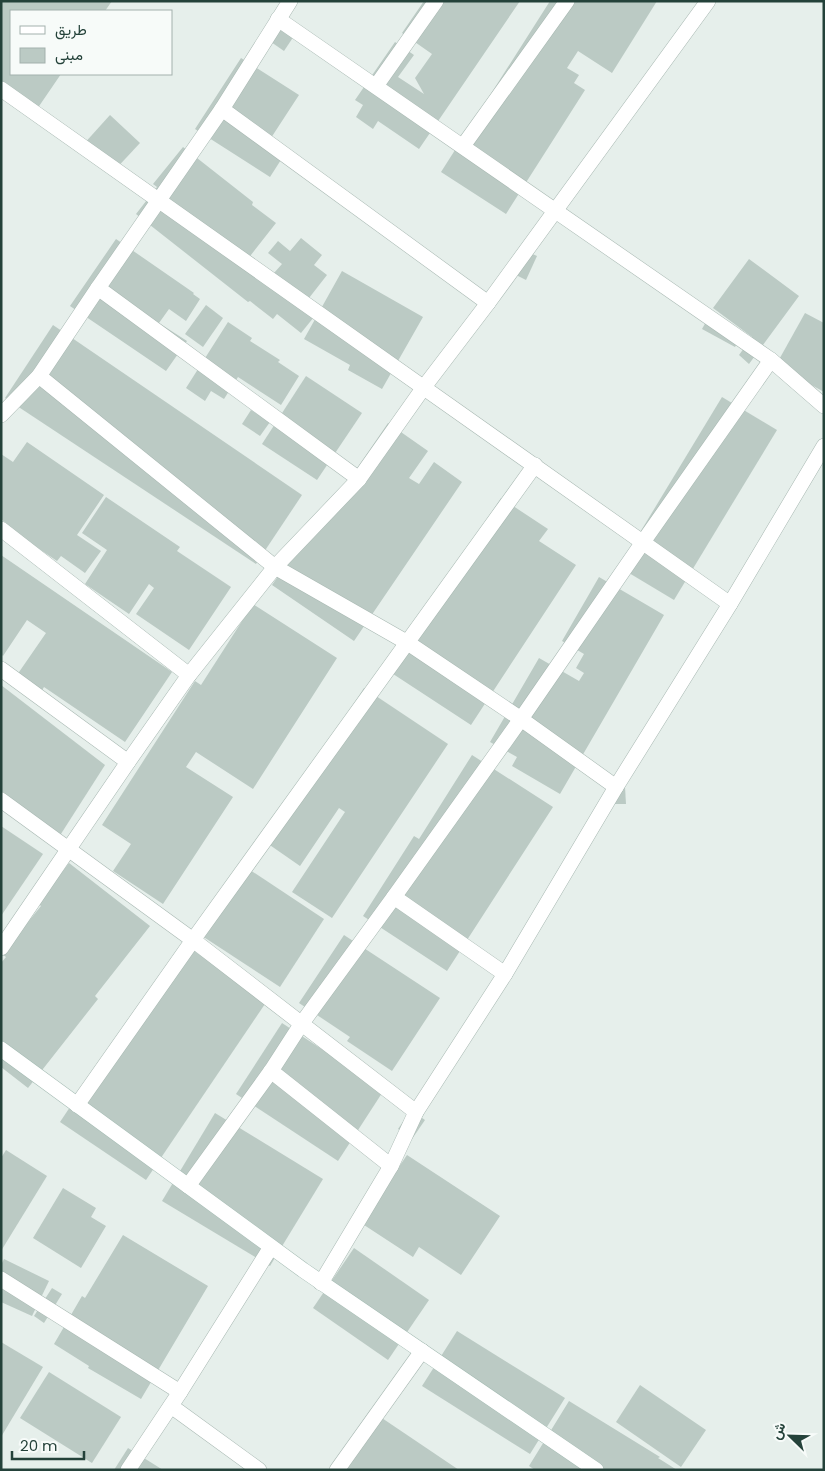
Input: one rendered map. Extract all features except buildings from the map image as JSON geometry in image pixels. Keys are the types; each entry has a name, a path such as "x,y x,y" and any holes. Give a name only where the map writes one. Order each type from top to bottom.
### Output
{"street":[{"path":"1,414 39,376 222,109 290,1"},
{"path":"376,86 436,1"},
{"path":"463,146 567,1"},
{"path":"3,942 189,675 274,567 359,479 424,387 488,303 708,1"},
{"path":"278,19 771,360 824,406"},
{"path":"1,89 730,604"},
{"path":"222,109 488,303"},
{"path":"98,288 359,479"},
{"path":"188,1186 271,1070 302,1023 521,719 771,360"},
{"path":"39,376 274,567 408,643 521,719 616,787"},
{"path":"322,1283 391,1166 416,1112 505,974 616,787 730,604 824,446"},
{"path":"77,1105 193,940 535,465"},
{"path":"1,529 189,675"},
{"path":"1,669 128,762"},
{"path":"1,800 193,940 416,1112"},
{"path":"394,897 505,974"},
{"path":"1,1049 271,1247 596,1470"},
{"path":"271,1070 391,1166"},
{"path":"128,1470 180,1392 271,1247"},
{"path":"1,1279 180,1392"},
{"path":"337,1470 422,1351"},
{"path":"171,1406 259,1470"}]}
